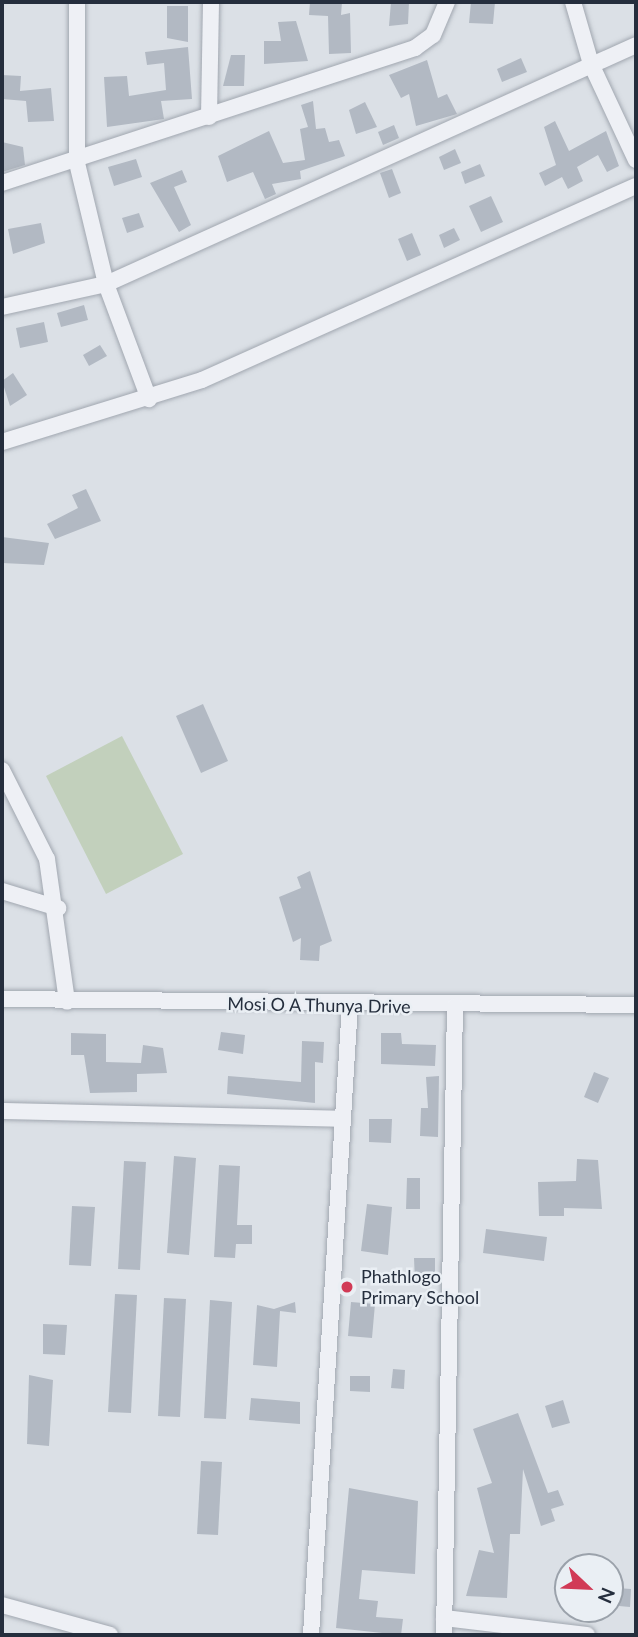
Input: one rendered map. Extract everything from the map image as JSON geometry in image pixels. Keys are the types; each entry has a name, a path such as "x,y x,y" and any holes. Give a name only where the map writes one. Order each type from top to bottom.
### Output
{"street":[{"path":"77,2 77,163 106,284 149,400"},
{"path":"209,117 211,2"},
{"path":"2,183 77,163 415,48 433,35 447,2"},
{"path":"573,2 592,64 636,160"},
{"path":"2,307 106,284 636,45"},
{"path":"2,442 149,400 636,186"},
{"path":"2,770 40,837 58,908 67,1002"},
{"path":"2,891 58,908"},
{"name":"Mosi O A Thunya Drive","path":"2,999 455,1006 636,1005"},
{"path":"311,1635 350,1005"},
{"path":"444,1635 455,1006"},
{"path":"2,1111 343,1119"},
{"path":"2,1605 110,1635"},
{"path":"444,1618 587,1635"}],"green space":[{"path":"122,736 183,854 106,894 46,776"}],"building":[{"path":"310,2 342,2 341,15 350,13 351,53 329,54 328,16 309,15"},
{"path":"391,2 409,2 408,24 389,26"},
{"path":"471,2 495,2 493,24 469,23"},
{"path":"167,6 188,6 188,42 167,38"},
{"path":"296,21 308,61 264,64 264,41 281,41 278,22"},
{"path":"188,47 192,99 161,101 164,119 107,127 104,77 127,76 129,96 166,90 164,63 147,65 145,52"},
{"path":"231,55 245,55 244,86 223,86"},
{"path":"521,58 527,72 502,82 497,69"},
{"path":"427,60 438,98 447,94 457,114 416,126 409,94 401,98 389,75"},
{"path":"2,75 21,76 20,91 51,88 54,121 28,122 26,101 2,99"},
{"path":"313,101 316,129 325,128 329,142 339,140 345,156 300,171 301,179 272,184 276,194 265,199 253,172 227,182 218,156 269,131 283,163 305,160 300,129 308,127 301,105"},
{"path":"365,102 377,127 356,134 349,110"},
{"path":"555,121 569,151 606,131 619,166 607,172 598,155 577,167 583,181 568,189 562,177 545,186 539,173 556,165 544,127"},
{"path":"394,125 399,138 383,145 378,132"},
{"path":"2,142 23,147 25,165 2,172"},
{"path":"455,149 461,163 444,170 439,157"},
{"path":"136,159 142,177 114,186 108,167"},
{"path":"480,164 485,176 465,184 461,172"},
{"path":"392,169 401,193 389,198 380,173"},
{"path":"182,170 187,182 174,187 191,225 179,232 150,183"},
{"path":"491,196 503,222 481,232 469,206"},
{"path":"139,213 144,227 127,233 122,218"},
{"path":"41,223 45,243 13,254 8,229"},
{"path":"454,228 460,240 444,248 439,235"},
{"path":"412,233 421,255 407,261 398,239"},
{"path":"84,305 88,320 61,327 57,313"},
{"path":"44,322 48,342 20,348 16,328"},
{"path":"100,345 107,356 89,366 83,355"},
{"path":"13,373 27,395 10,406 2,381"},
{"path":"86,489 101,521 55,539 47,524 78,508 72,495"},
{"path":"2,537 49,543 44,565 2,563"},
{"path":"203,704 228,761 201,773 176,716"},
{"path":"310,871 332,941 320,946 319,961 300,960 301,938 293,942 279,897 301,888 297,877"},
{"path":"221,1032 245,1035 243,1054 218,1050"},
{"path":"71,1033 106,1034 106,1062 141,1063 143,1045 163,1048 167,1073 137,1074 137,1092 90,1093 84,1055 71,1055"},
{"path":"381,1033 401,1033 402,1044 436,1045 435,1066 381,1064"},
{"path":"302,1041 324,1042 323,1063 315,1062 315,1103 227,1094 228,1076 301,1082"},
{"path":"594,1072 609,1078 598,1103 584,1097"},
{"path":"439,1076 438,1137 420,1136 421,1108 428,1108 426,1077"},
{"path":"369,1119 392,1119 391,1143 369,1142"},
{"path":"174,1156 196,1158 189,1255 167,1253"},
{"path":"577,1159 598,1160 602,1209 564,1208 564,1216 539,1216 538,1182 576,1181"},
{"path":"124,1161 146,1162 140,1270 118,1269"},
{"path":"219,1165 240,1166 237,1225 252,1225 252,1244 236,1244 235,1258 214,1257"},
{"path":"407,1178 420,1178 420,1209 406,1209"},
{"path":"367,1204 392,1207 388,1255 361,1251"},
{"path":"72,1206 95,1207 91,1266 69,1265"},
{"path":"486,1229 547,1237 544,1261 483,1253"},
{"path":"414,1258 435,1258 435,1281 415,1282"},
{"path":"115,1294 137,1295 131,1413 108,1412"},
{"path":"164,1298 186,1299 180,1417 158,1416"},
{"path":"210,1300 232,1302 226,1419 204,1418"},
{"path":"295,1302 296,1313 280,1311 277,1367 253,1365 257,1305 274,1309"},
{"path":"351,1302 375,1304 372,1338 348,1336"},
{"path":"43,1324 67,1325 65,1355 43,1354"},
{"path":"393,1369 405,1370 404,1389 391,1388"},
{"path":"29,1375 53,1380 49,1446 27,1444"},
{"path":"350,1376 370,1376 370,1392 350,1391"},
{"path":"251,1398 300,1402 300,1424 249,1420"},
{"path":"563,1400 570,1423 552,1428 545,1406"},
{"path":"518,1413 548,1493 558,1490 564,1505 551,1509 555,1521 541,1526 523,1469 520,1534 510,1534 507,1598 466,1596 479,1550 494,1553 477,1488 492,1483 473,1429"},
{"path":"201,1461 222,1462 218,1535 197,1534"},
{"path":"349,1488 418,1501 415,1574 362,1570 359,1599 378,1601 376,1617 403,1619 401,1635 336,1628"},
{"path":"624,1588 631,1589 630,1607 624,1606"}],"place":[{"name":"Phathlogo Primary School","path":"347,1287"}]}
